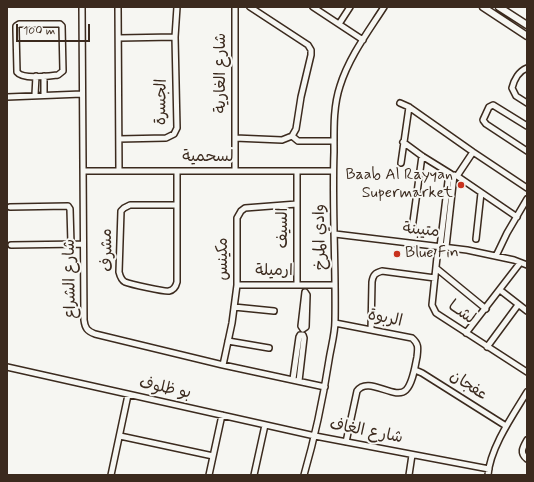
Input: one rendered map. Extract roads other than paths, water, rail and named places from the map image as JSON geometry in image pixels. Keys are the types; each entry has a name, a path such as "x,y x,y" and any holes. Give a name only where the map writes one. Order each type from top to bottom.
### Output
{"street":[{"name":"شارع الشراع","path":"82,7 84,325 86,329 89,332 325,387"},
{"path":"118,7 119,171"},
{"name":"الجسرة","path":"119,139 166,138 174,134 177,128 175,37 177,7"},
{"name":"شارع الغارية","path":"235,7 235,171"},
{"path":"235,138 282,140 292,136 296,129 300,97 311,50 308,45 250,7"},
{"path":"313,7 363,40"},
{"path":"339,24 350,7"},
{"name":"وادي المرخ","path":"304,475 315,436 325,387 335,323 333,171 335,112 343,75 384,7"},
{"path":"483,7 527,36"},
{"path":"499,7 527,25"},
{"path":"19,24 60,24 63,28 63,71 58,75 36,76 21,75 17,72 16,26 19,24"},
{"path":"118,38 175,37"},
{"path":"527,68 520,72 513,82 512,88 516,96 527,103"},
{"path":"35,95 36,76"},
{"path":"44,76 44,95"},
{"path":"7,97 82,94"},
{"path":"400,103 409,107 527,188"},
{"path":"527,126 493,105 489,107 483,120 486,124 527,152"},
{"path":"401,163 409,107"},
{"path":"292,136 298,141 334,141"},
{"path":"404,142 422,156 517,217"},
{"path":"453,175 473,152"},
{"path":"412,229 422,156"},
{"name":"لسحمية","path":"83,171 333,171"},
{"name":"مشرف","path":"177,205 130,205 121,211 119,272 120,276 125,282 165,291 173,289 178,282 178,171"},
{"name":"السيف","path":"297,171 297,285"},
{"name":"لشــا","path":"453,175 443,247 436,268 432,305 433,309 436,313 527,372"},
{"path":"476,239 480,193"},
{"path":"496,256 527,199"},
{"name":"مكينس","path":"223,364 237,285 237,218 241,211 245,208 297,204"},
{"path":"10,206 68,206 70,209 71,244"},
{"name":"متيبنة","path":"334,234 443,247 496,256 527,265"},
{"path":"11,245 83,244"},
{"path":"466,333 520,263"},
{"path":"436,268 486,309"},
{"path":"371,330 372,282 373,276 376,272 382,271 435,278"},
{"name":"ارميلة","path":"237,285 335,285"},
{"path":"304,317 307,294 305,285"},
{"path":"500,290 527,311"},
{"path":"487,347 518,305"},
{"path":"234,308 274,311"},
{"name":"الربوة","path":"335,323 412,338 416,342 418,348 415,370 405,391 399,393 371,386 364,385 360,387 357,391 346,442"},
{"path":"228,341 269,348"},
{"path":"299,380 300,348"},
{"path":"293,379 299,362"},
{"name":"بو ظلوف","path":"7,367 315,436"},
{"name":"عفجان","path":"415,370 422,372 506,426"},
{"path":"488,475 506,426 527,392"},
{"path":"111,475 128,395"},
{"path":"208,475 222,415"},
{"path":"254,475 265,425"},
{"path":"120,436 213,456"},
{"name":"شارع الغاف","path":"315,436 489,469"},
{"path":"527,440 522,450 522,454 527,459"},
{"name":"شارع الغاف","path":"409,475 412,454"}],"place":[{"name":"Baab Al Rayyan Supermarket","path":"461,185"},
{"name":"Blue Fin","path":"397,254"}]}
